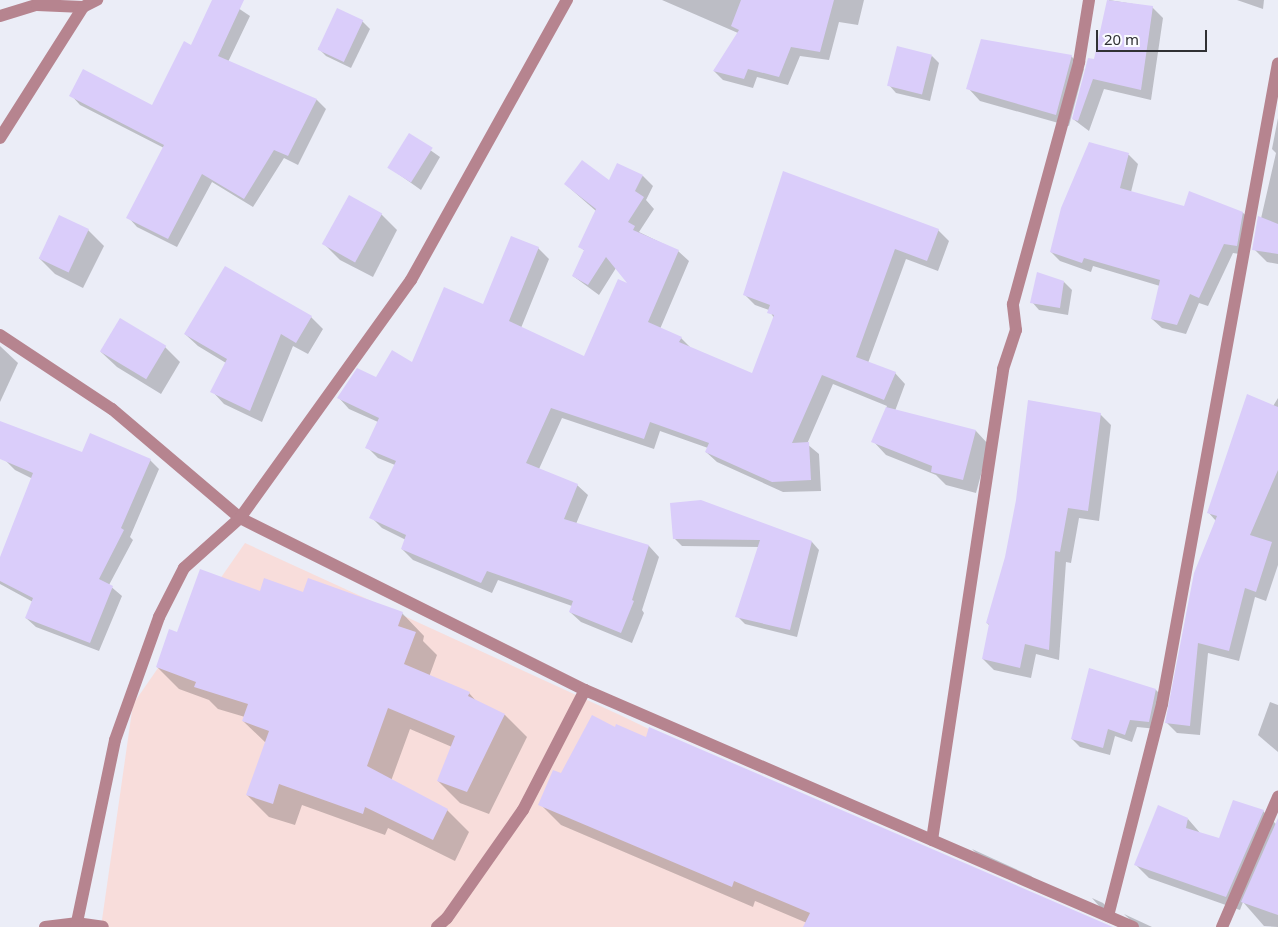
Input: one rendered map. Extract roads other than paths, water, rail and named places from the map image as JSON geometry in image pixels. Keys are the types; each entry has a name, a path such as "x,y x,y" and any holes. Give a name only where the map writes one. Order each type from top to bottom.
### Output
{"street":[{"path":"0,138 83,7 97,0"},
{"path":"76,925 115,740 159,617 184,568 240,518 411,280 567,0"},
{"path":"932,840 1003,370 1016,330 1013,304 1079,62 1089,0"},
{"path":"0,16 34,3 83,7"},
{"path":"1108,916 1162,704 1278,64"},
{"path":"0,335 112,409 240,518 585,690 1133,927"},
{"path":"437,927 447,918 523,810 585,690"},
{"path":"1222,927 1278,797"},
{"path":"45,927 76,925 103,927"}]}
